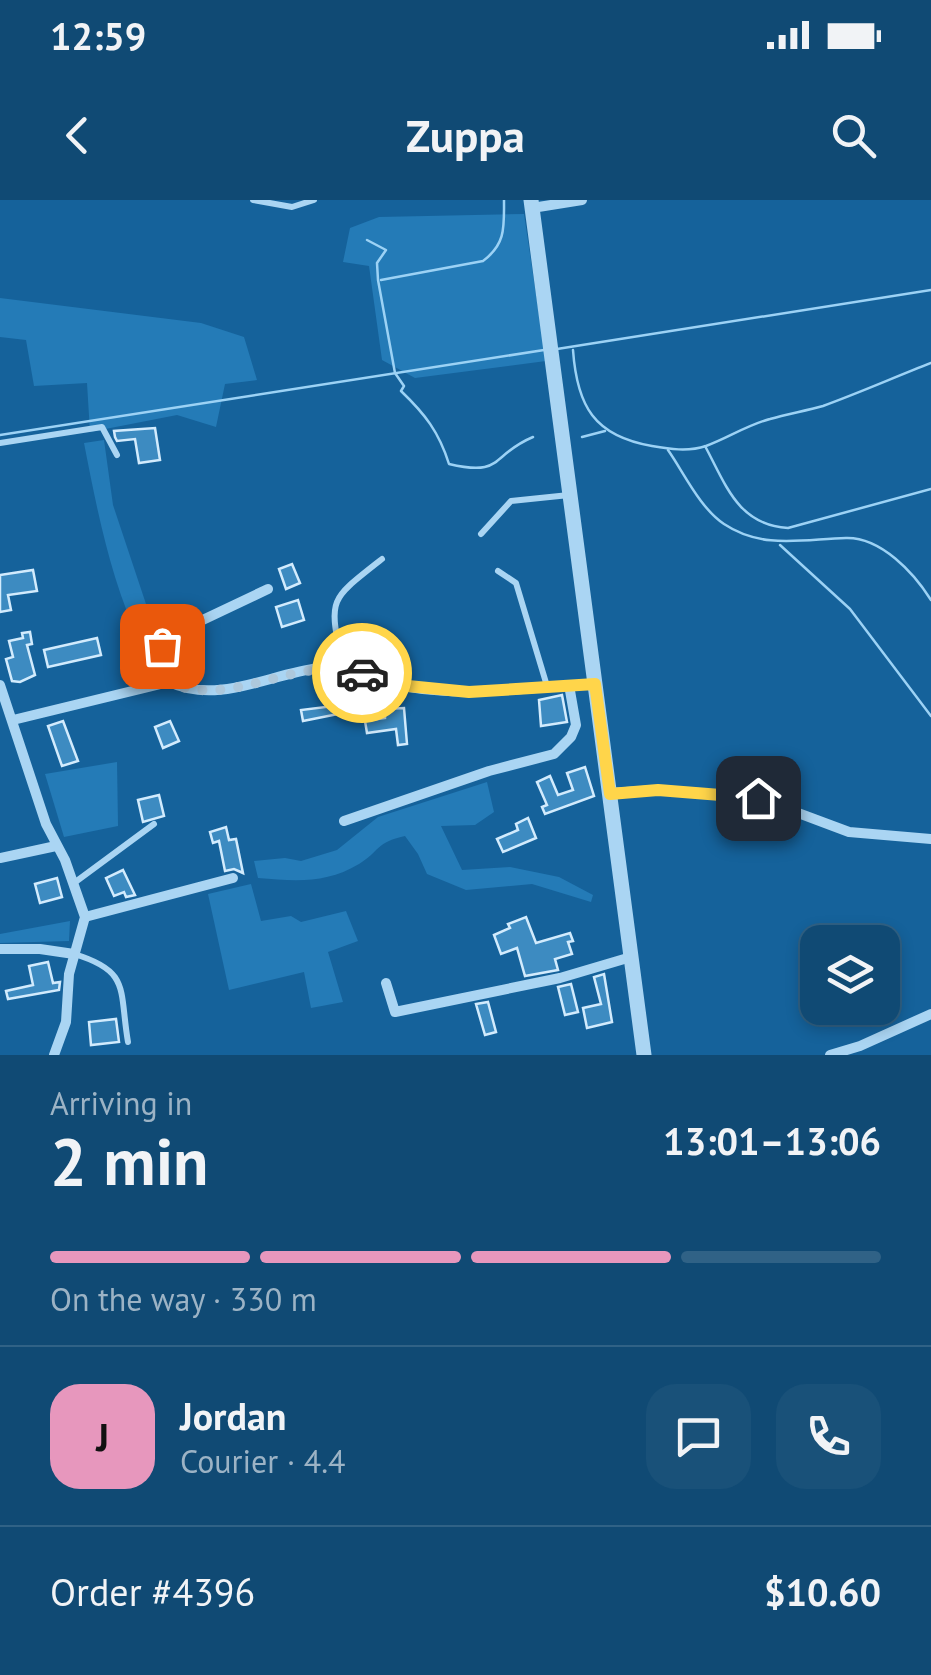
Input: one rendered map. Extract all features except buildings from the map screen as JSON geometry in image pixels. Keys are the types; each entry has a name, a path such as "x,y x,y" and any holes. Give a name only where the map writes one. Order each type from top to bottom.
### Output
{"street":[{"path":"582,200 531,204 644,1055"},
{"path":"168,682 162,646 171,634 268,589"},
{"path":"13,720 168,682 199,691 258,683 317,668 342,667 408,686 469,692 595,684"},
{"path":"0,685 46,824 84,917 74,954 66,1022 54,1055"},
{"path":"344,821 490,771 554,754 571,737 576,725 568,685"},
{"path":"610,794 658,790 758,798 849,832 874,837 931,838"},
{"path":"0,858 56,846"},
{"path":"84,917 233,878"},
{"path":"0,949 40,948 74,954"},
{"path":"386,984 395,1012 560,978 631,956"},
{"path":"830,1055 931,1014"}],"lane":[{"path":"253,200 292,207 314,200"},
{"path":"0,443 102,427 118,455"},
{"path":"481,534 511,500 570,495"},
{"path":"342,667 333,614 339,593 382,559"},
{"path":"498,571 516,583 547,686"},
{"path":"73,884 154,824"},
{"path":"74,954 105,964 117,976 128,1042"}],"shaded area":[{"path":"524,214 546,361 415,378 382,360 369,266 343,262 350,228 379,217"},
{"path":"0,298 201,323 244,337 257,380 225,384 216,427 177,415 90,432 87,383 34,386 26,340 0,337"},
{"path":"104,440 113,505 157,637 141,644 113,571 84,443"},
{"path":"117,762 118,826 64,837 45,774"},
{"path":"487,782 494,812 475,825 441,826 462,870 510,867 559,877 593,895 591,902 532,884 466,890 427,874 405,836 388,841 359,864 334,875 298,880 258,878 254,861 301,861 337,850 378,817"},
{"path":"251,884 261,921 291,916 301,922 346,911 358,941 328,952 343,1002 311,1008 304,972 229,990 208,894"},
{"path":"70,921 69,941 0,943 0,934"}],"waterway":[{"path":"381,280 483,261 500,241 504,200"},
{"path":"367,240 386,250 377,263 378,280 395,373 404,386 401,391 430,424 449,464 488,466 533,437"},
{"path":"557,349 931,290"},
{"path":"0,435 544,350"},
{"path":"573,350 584,402 603,426 632,441 679,449 706,446 762,422 823,406 931,363"},
{"path":"582,437 605,431"},
{"path":"705,446 727,488 745,511 771,525 788,528 931,489"},
{"path":"668,450 700,500 724,524 769,540 846,538 872,543 906,568 931,600"},
{"path":"780,545 850,609 931,716"}],"way so far":[{"path":"162,646 168,682 199,691 258,683 317,668 342,667 362,673"}],"route":[{"path":"362,673 408,686 469,692 595,684 610,794 658,790 758,798"}]}
